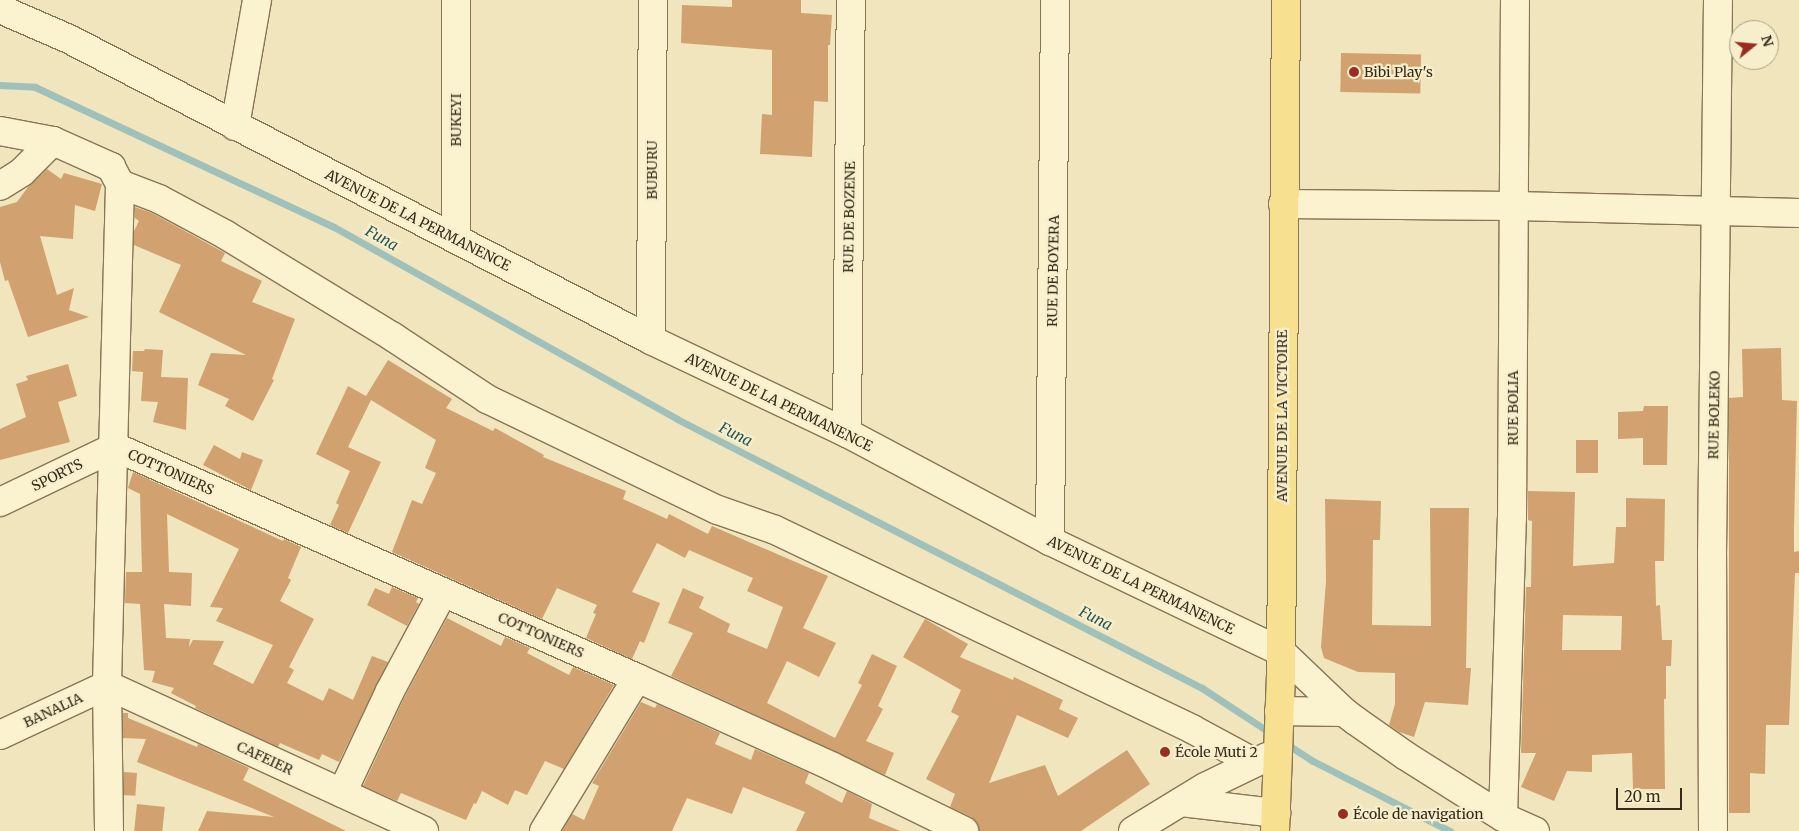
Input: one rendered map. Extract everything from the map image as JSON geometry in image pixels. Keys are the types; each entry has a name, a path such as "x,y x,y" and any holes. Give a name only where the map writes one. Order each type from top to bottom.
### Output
{"main road":[{"name":"AVENUE DE LA VICTOIRE","path":"1276,822 1273,739 1280,651 1286,0"}],"street":[{"path":"235,126 256,0"},
{"name":"BUKEYI","path":"456,0 456,239"},
{"name":"BUBURU","path":"651,340 653,0"},
{"name":"RUE DE BOZENE","path":"847,434 851,0"},
{"name":"RUE DE BOYERA","path":"1050,541 1056,0"},
{"name":"RUE BOLIA","path":"1503,817 1512,518 1515,0"},
{"name":"RUE BOLEKO","path":"1713,831 1712,554 1718,0"},
{"name":"AVENUE DE LA PERMANENCE","path":"0,9 69,39 651,340 847,434 1050,541 1280,651 1344,712 1406,756 1503,817 1535,831"},
{"path":"0,131 53,141 111,167 120,184 115,447 106,684 109,831"},
{"path":"0,186 22,172 53,141"},
{"path":"120,184 159,199 226,235 393,337 487,399 718,510 775,530 1192,729 1273,739"},
{"path":"1283,204 1514,206 1799,213"},
{"name":"SPORTS","path":"0,502 115,447"},
{"name":"COTTONIERS","path":"115,447 637,678 833,767 964,831"},
{"path":"342,793 390,691 443,592"},
{"path":"544,831 637,678"},
{"name":"BANALIA","path":"0,735 106,684"},
{"name":"CAFEIER","path":"106,684 424,831"},
{"path":"1133,831 1181,802 1273,739 1344,712"},
{"path":"1181,802 1276,822"}],"building":[{"path":"732,0 801,0 801,13 832,15 830,45 828,45 828,102 814,101 812,157 760,154 762,114 772,115 772,50 681,43 682,5 732,7"},
{"path":"1341,53 1421,54 1420,93 1340,92"},
{"path":"47,169 61,179 64,173 102,184 95,211 75,205 73,239 40,236 57,295 74,288 69,310 89,317 28,337 8,280 5,281 0,262 0,207 17,202 28,187"},
{"path":"135,207 152,213 225,253 221,261 262,281 252,302 295,319 272,379 274,380 253,421 225,406 229,399 198,385 211,353 246,355 159,312 181,265 134,245 134,231 139,221 135,218"},
{"path":"1781,348 1782,400 1797,401 1794,552 1799,551 1799,573 1795,573 1789,725 1766,725 1765,774 1750,773 1750,813 1729,813 1729,398 1743,397 1742,349"},
{"path":"145,349 163,350 161,377 188,378 186,430 153,422 158,402 141,401 143,372 132,371 133,351 144,351"},
{"path":"388,360 452,399 446,408 493,431 495,428 544,455 543,457 626,491 623,499 667,519 669,514 708,534 712,526 828,576 803,628 836,643 819,677 787,661 767,703 835,738 862,685 858,683 872,654 897,666 878,706 883,709 866,741 894,753 885,775 671,676 693,633 668,623 683,588 704,597 699,608 730,624 727,632 767,649 783,607 747,591 753,578 689,550 685,558 657,543 632,592 660,603 644,643 640,641 632,659 586,638 596,614 593,613 597,605 557,588 542,619 392,552 412,500 422,504 436,473 425,468 436,440 371,400 348,447 381,462 348,533 330,525 339,505 336,503 350,471 316,454 348,386 366,396"},
{"path":"68,364 77,396 58,402 70,442 0,460 0,429 26,417 16,384 28,380 26,376"},
{"path":"1644,406 1668,406 1667,465 1643,465 1643,438 1618,439 1618,412 1643,411"},
{"path":"1576,440 1598,440 1598,473 1576,473"},
{"path":"214,445 240,459 242,452 263,460 251,490 203,465"},
{"path":"133,472 283,541 284,539 301,547 288,578 291,580 280,601 314,619 289,667 294,670 287,683 323,701 329,688 353,700 372,656 388,662 339,762 322,754 319,760 280,743 278,747 195,708 196,706 171,693 174,688 152,682 155,671 144,670 140,604 125,603 126,572 142,572 140,494 128,488","holes":["167,514 239,549 210,607 223,608 216,621 273,645 253,684 213,664 224,641 193,640 189,647 190,639 166,638 164,604 191,606 192,573 169,572"]},
{"path":"1528,491 1575,492 1573,566 1614,563 1616,527 1626,527 1626,498 1665,499 1664,561 1655,561 1656,606 1660,605 1662,640 1672,640 1671,666 1666,666 1666,699 1664,699 1665,789 1633,789 1632,753 1592,755 1592,772 1567,771 1554,801 1521,787 1536,753 1521,753 1526,587 1531,587 1532,521 1528,520","holes":["1563,615 1622,616 1621,650 1562,650"]},
{"path":"1325,499 1381,501 1380,540 1373,540 1372,625 1431,626 1430,508 1469,508 1466,668 1471,668 1468,705 1425,702 1414,737 1399,732 1389,725 1395,704 1395,673 1358,672 1324,658 1321,647 1326,581"},
{"path":"392,587 418,598 416,602 419,604 407,626 367,605 375,588 389,594"},
{"path":"447,618 501,646 505,637 530,648 527,653 569,675 573,667 614,685 564,769 545,761 527,795 515,790 508,805 482,791 466,820 401,793 397,801 363,786 404,698"},
{"path":"925,619 968,644 960,657 1013,680 1014,677 1063,700 1059,709 1078,718 1068,738 1017,715 989,783 1045,765 1058,796 1127,750 1150,784 1081,831 979,831 977,823 971,817 950,807 955,794 926,779 959,716 951,712 961,690 903,657"},
{"path":"641,702 655,708 657,704 720,733 715,744 751,760 755,749 809,773 805,783 842,803 847,791 872,804 869,818 900,831 796,831 805,812 743,787 732,814 687,798 672,831 562,831 572,814 584,820 599,786 592,783"},
{"path":"123,713 128,713 128,718 197,747 198,744 249,768 243,780 346,831 198,831 207,811 274,817 137,762 146,739 123,738"},
{"path":"124,772 137,773 135,796 122,795"},
{"path":"137,804 165,807 162,831 134,831"}],"waterway":[{"name":"Funa","path":"0,85 35,87 334,227 677,419 1202,688 1272,734"},
{"name":"Funa","path":"1285,743 1313,761 1450,831"}],"place":[{"name":"Bibi Play's","path":"1354,72"},
{"name":"École Muti 2","path":"1165,752"},
{"name":"École de navigation","path":"1343,814"}]}
